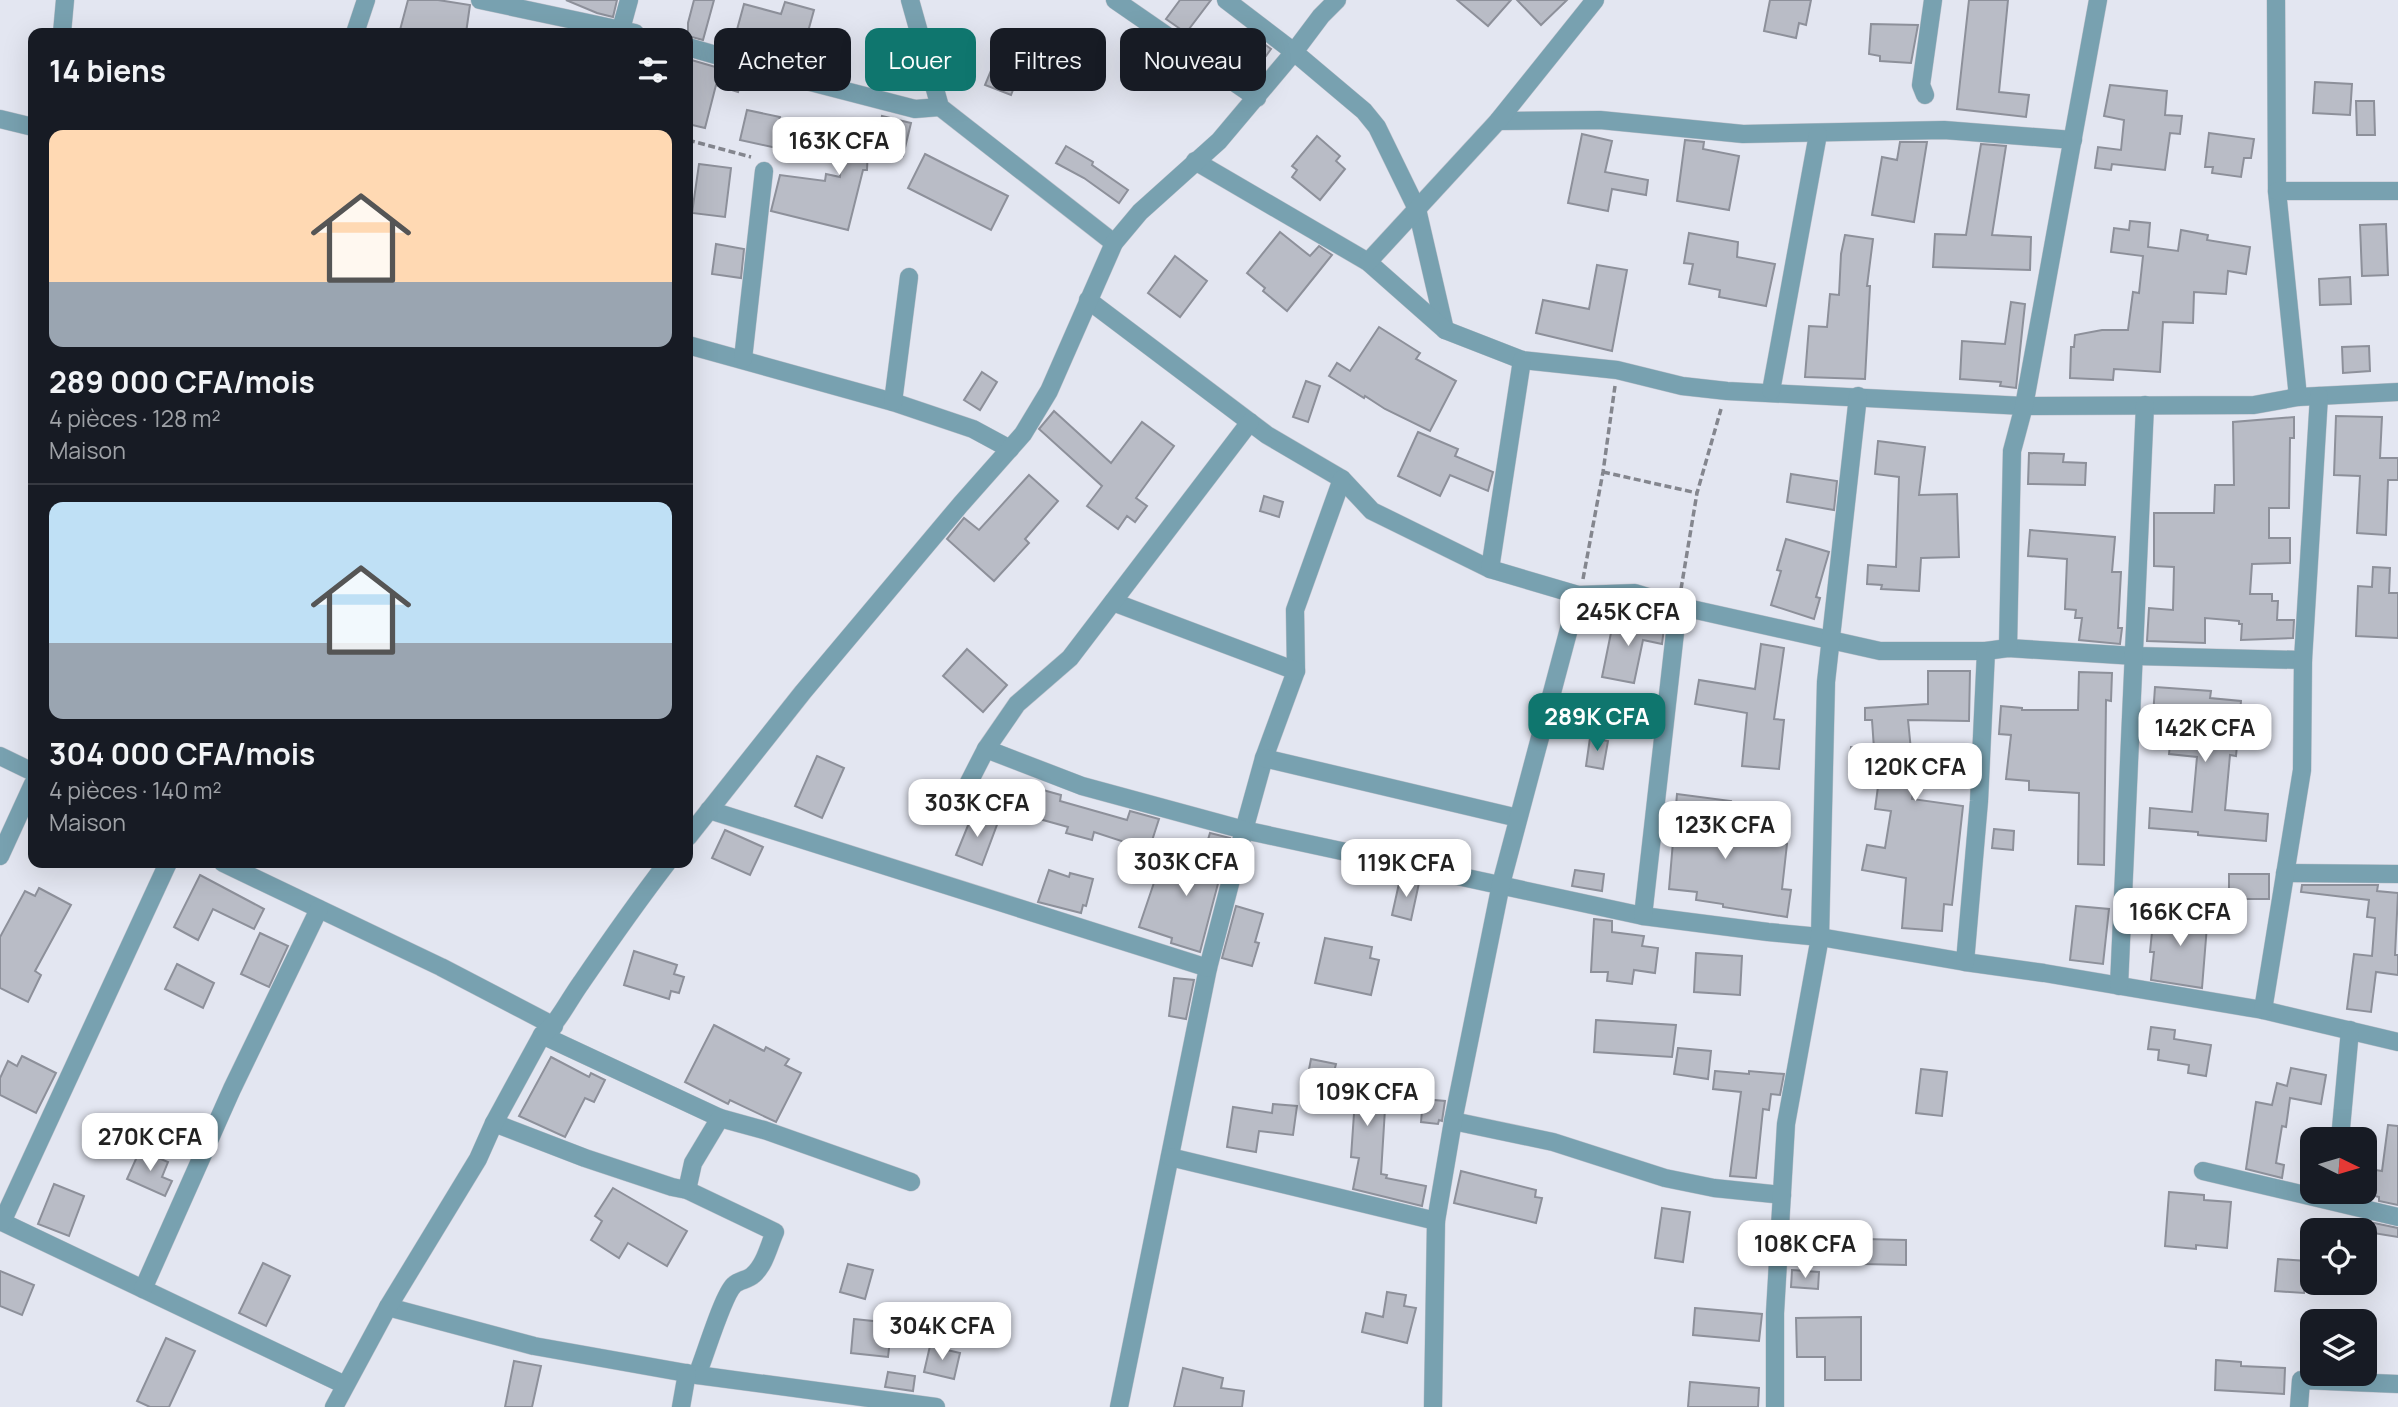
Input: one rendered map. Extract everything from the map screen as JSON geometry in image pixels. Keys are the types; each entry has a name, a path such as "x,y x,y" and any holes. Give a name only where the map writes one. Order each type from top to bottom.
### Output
{"street":[{"path":"62,28 65,0"},
{"path":"357,28 366,0"},
{"path":"628,28 629,0"},
{"path":"910,0 940,107 1114,243"},
{"path":"1115,0 1257,98"},
{"path":"1226,0 1294,52 1364,111 1377,127 1417,209 1445,330"},
{"path":"693,831 811,682 961,504 1023,435 1049,391 1114,243 1140,212 1219,141 1336,0"},
{"path":"1368,262 1499,121 1595,0"},
{"path":"1925,95 1921,86 1933,0"},
{"path":"2008,648 2012,451 2024,406 2098,0"},
{"path":"2276,0 2277,191 2298,397"},
{"path":"485,1 614,28"},
{"path":"693,48 915,108 940,107"},
{"path":"0,119 28,126"},
{"path":"1499,121 1600,120 1743,134 1944,130 2073,140"},
{"path":"1771,391 1818,134"},
{"path":"1195,161 1368,262 1445,330 1522,359 1617,370 1682,386 1727,391 1771,391 2024,406 2254,405 2298,397 2398,392"},
{"path":"743,359 764,171"},
{"path":"1404,183 1441,183"},
{"path":"2277,191 2398,191"},
{"path":"893,402 909,277"},
{"path":"1088,300 1267,435 1342,479 1372,511 1490,569 1578,595 1634,593 1678,606 1880,651 1986,651 2008,648 2135,656 2303,660"},
{"path":"693,346 893,402 973,429 1010,449"},
{"path":"1490,569 1522,359"},
{"path":"1775,1407 1775,1313 1786,1124 1820,936 1826,682 1858,396"},
{"path":"2263,1010 2302,770 2303,660 2319,396"},
{"path":"2119,986 2145,405"},
{"path":"964,792 986,749 1017,704 1070,658 1250,422"},
{"path":"1119,1407 1208,968 1264,758 1296,671 1295,610 1342,479"},
{"path":"1433,1407 1436,1221 1453,1121 1501,884 1578,595"},
{"path":"1113,602 1296,671"},
{"path":"1643,916 1678,606"},
{"path":"1965,962 1979,801 1986,651"},
{"path":"986,749 1082,786 1244,830 1643,916 1820,936 2263,1010 2398,1042"},
{"path":"0,756 28,770"},
{"path":"1264,758 1517,818"},
{"path":"0,856 28,795"},
{"path":"709,810 1208,968"},
{"path":"166,868 1,1222 345,1385"},
{"path":"233,868 441,967 548,1030 720,1118 764,1130 911,1182"},
{"path":"334,1407 388,1307 478,1159 494,1122 548,1030 663,868"},
{"path":"2285,873 2398,874"},
{"path":"142,1289 232,1089 319,909"},
{"path":"2341,1127 2350,1030"},
{"path":"687,1189 693,1163 720,1118"},
{"path":"1453,1121 1553,1142 1665,1178 1714,1188 1782,1195"},
{"path":"494,1122 585,1158 673,1187 687,1189 775,1232 763,1262 753,1276 734,1284 722,1308 708,1351 692,1374 681,1407"},
{"path":"1170,1157 1436,1221"},
{"path":"2203,1171 2300,1190"},
{"path":"2358,1204 2398,1217"},
{"path":"388,1307 534,1346 692,1374 936,1407"},
{"path":"2299,1407 2301,1380 2398,1384"}],"path":[{"path":"693,141 756,159 764,171"},
{"path":"1578,595 1588,564 1617,370"},
{"path":"1678,606 1697,493 1727,391"},
{"path":"1603,472 1697,493"}],"building":[{"path":"408,0 438,0 470,5 467,28 401,28"},
{"path":"566,0 617,0 613,17"},
{"path":"694,0 714,0 703,40 693,37 693,28 688,28"},
{"path":"1180,0 1211,0 1190,28 1179,28 1166,19"},
{"path":"1457,0 1511,0 1488,26"},
{"path":"1517,0 1567,0 1541,25"},
{"path":"1770,0 1811,0 1806,25 1799,23 1796,38 1764,31"},
{"path":"1969,0 2008,0 1999,92 2029,95 2026,117 1957,109"},
{"path":"785,2 814,10 809,28 737,28 744,4 781,14"},
{"path":"1871,24 1918,25 1911,63 1880,61 1880,56 1869,54"},
{"path":"693,60 714,67 714,91 705,128 693,125"},
{"path":"990,73 990,87 985,85"},
{"path":"2315,82 2352,84 2350,115 2313,113"},
{"path":"2110,85 2167,91 2165,115 2182,116 2180,134 2170,133 2165,170 2112,164 2111,170 2095,168 2098,147 2121,150 2124,120 2104,116"},
{"path":"2356,101 2374,101 2375,135 2357,135"},
{"path":"747,110 780,117 779,121 811,131 804,154 740,140"},
{"path":"882,116 911,123 903,156 868,147 867,170 863,170 848,230 771,211 780,175 825,181 826,174 840,177 843,128 879,130"},
{"path":"2209,133 2254,139 2251,158 2244,158 2241,177 2212,173 2213,167 2205,167"},
{"path":"1582,134 1612,141 1605,172 1648,180 1646,195 1612,189 1608,211 1568,203"},
{"path":"1317,136 1340,156 1336,161 1345,169 1320,200 1292,177 1297,170 1292,166"},
{"path":"1685,140 1704,142 1703,149 1739,156 1729,210 1677,201"},
{"path":"1900,142 1927,142 1914,222 1872,215 1882,157 1897,160"},
{"path":"1981,144 2006,146 1992,235 2031,237 2030,270 1933,267 1935,234 1966,235"},
{"path":"1066,146 1093,162 1092,165 1128,190 1119,203 1084,178 1056,163"},
{"path":"925,154 1008,196 991,230 908,188"},
{"path":"699,164 731,168 725,217 693,213"},
{"path":"2130,221 2150,223 2148,247 2178,251 2181,230 2208,235 2207,240 2250,247 2246,274 2228,271 2226,294 2194,292 2193,323 2163,322 2160,372 2114,369 2113,380 2070,378 2071,347 2074,347 2075,335 2102,330 2128,330 2133,292 2139,293 2143,256 2111,252 2114,228 2129,230"},
{"path":"2386,224 2388,275 2362,276 2360,225"},
{"path":"1280,232 1310,256 1319,246 1332,255 1287,311 1247,273"},
{"path":"1689,233 1738,242 1737,257 1775,264 1766,306 1719,297 1720,290 1689,284 1693,264 1684,263"},
{"path":"1845,235 1873,239 1867,286 1870,286 1865,379 1805,377 1809,326 1827,327 1830,294 1839,295"},
{"path":"716,244 744,249 741,278 712,274"},
{"path":"1175,256 1207,281 1180,317 1148,293"},
{"path":"1597,265 1627,270 1612,351 1536,333 1543,300 1589,309"},
{"path":"2350,277 2351,304 2320,305 2319,279"},
{"path":"2011,302 2025,304 2016,388 2000,386 2001,382 1960,379 1962,341 2005,344"},
{"path":"1379,327 1420,353 1416,359 1456,381 1430,431 1365,396 1364,398 1329,376 1337,363 1350,371"},
{"path":"2369,346 2370,371 2343,373 2342,347"},
{"path":"982,372 997,382 980,410 964,400"},
{"path":"1306,381 1320,386 1308,422 1293,417"},
{"path":"1054,411 1111,463 1142,422 1174,446 1136,498 1147,506 1135,522 1127,516 1118,529 1087,506 1102,486 1039,429"},
{"path":"2336,416 2382,417 2380,458 2398,458 2398,480 2388,480 2386,535 2357,533 2360,476 2334,475"},
{"path":"2294,417 2294,438 2290,438 2289,508 2269,508 2269,538 2290,538 2290,563 2252,564 2250,594 2272,594 2272,601 2278,601 2277,620 2294,620 2293,638 2241,640 2242,624 2239,624 2239,621 2205,618 2205,643 2147,641 2149,608 2173,610 2174,567 2154,566 2154,513 2214,513 2215,485 2234,485 2233,422"},
{"path":"1418,432 1458,449 1455,456 1493,472 1488,491 1450,475 1440,496 1398,476"},
{"path":"1878,441 1925,447 1919,495 1957,494 1959,557 1921,558 1919,591 1881,589 1882,585 1867,584 1868,565 1896,567 1899,477 1875,474"},
{"path":"2029,453 2064,454 2063,462 2086,463 2085,485 2028,484"},
{"path":"1791,474 1837,481 1834,510 1787,502"},
{"path":"1029,475 1058,501 1025,539 1029,543 994,581 947,539 964,518 979,530"},
{"path":"1264,496 1283,502 1279,517 1260,511"},
{"path":"2030,530 2115,537 2112,572 2121,572 2118,628 2122,628 2120,644 2079,640 2082,618 2075,618 2076,610 2065,609 2067,559 2028,556"},
{"path":"1786,539 1829,552 1816,597 1820,598 1814,619 1771,605 1781,571 1777,570"},
{"path":"2373,567 2390,568 2389,593 2398,593 2398,638 2356,636 2358,586 2372,587"},
{"path":"1614,618 1664,628 1662,644 1643,640 1634,683 1602,677"},
{"path":"1761,644 1784,648 1774,719 1784,720 1779,769 1742,766 1747,713 1695,704 1699,680 1755,689"},
{"path":"967,649 1007,685 983,712 943,676"},
{"path":"1928,671 1970,671 1969,721 1908,720 1913,770 1916,770 1912,799 1963,806 1952,905 1944,904 1942,931 1902,928 1906,878 1862,870 1867,845 1885,848 1891,811 1875,809 1880,772 1849,772 1851,747 1874,749 1872,720 1865,720 1865,708 1928,704"},
{"path":"2079,672 2112,673 2111,701 2106,700 2104,865 2078,864 2079,793 2029,790 2029,781 2006,779 2011,735 1999,734 2001,706 2022,710 2078,710"},
{"path":"2155,687 2211,691 2210,698 2241,701 2236,756 2230,755 2225,810 2268,814 2266,841 2149,828 2150,808 2192,812 2197,757 2169,754 2173,717 2153,716"},
{"path":"1590,738 1608,741 1603,769 1586,766"},
{"path":"817,756 844,768 822,818 795,806"},
{"path":"1032,787 1061,795 1060,801 1127,820 1130,811 1159,819 1149,850 1094,832 1092,840 1066,833 1068,827 1025,815"},
{"path":"1677,794 1731,801 1726,833 1739,839 1787,844 1782,889 1791,890 1787,917 1723,907 1723,904 1696,900 1697,892 1669,889"},
{"path":"973,813 998,822 982,865 956,855"},
{"path":"1994,829 2014,831 2013,850 1992,848"},
{"path":"725,830 763,847 750,875 712,858"},
{"path":"1210,833 1230,838 1200,952 1171,943 1172,938 1139,927 1161,862 1193,874 1194,871 1198,872"},
{"path":"1049,870 1069,877 1070,873 1093,879 1086,906 1083,905 1081,913 1038,902"},
{"path":"1575,870 1604,874 1602,891 1572,886"},
{"path":"2229,874 2269,874 2269,899 2229,899"},
{"path":"200,875 264,909 254,929 213,909 198,940 174,927"},
{"path":"1400,879 1419,883 1411,920 1392,915"},
{"path":"2302,885 2378,885 2377,891 2398,893 2395,955 2398,955 2398,975 2376,972 2371,1012 2347,1009 2354,954 2372,956 2375,918 2367,917 2369,900 2301,892"},
{"path":"39,888 71,905 35,971 41,975 28,1002 0,988 0,937 25,891 35,896"},
{"path":"1236,906 1263,914 1252,966 1222,958"},
{"path":"2076,906 2109,909 2103,964 2070,960"},
{"path":"2162,909 2208,913 2202,988 2151,980 2154,952 2150,952 2152,932 2160,933"},
{"path":"1594,919 1612,921 1612,932 1644,936 1642,946 1658,948 1655,973 1634,970 1632,984 1607,981 1608,972 1591,972"},
{"path":"260,933 288,946 269,987 241,974"},
{"path":"1325,938 1372,947 1370,958 1379,960 1371,995 1315,983"},
{"path":"634,951 677,965 674,974 684,977 679,993 671,991 669,999 624,985"},
{"path":"1696,953 1742,956 1740,995 1694,992"},
{"path":"177,964 214,983 203,1008 165,989"},
{"path":"1174,978 1194,980 1186,1019 1169,1016"},
{"path":"1596,1020 1676,1025 1672,1057 1594,1052"},
{"path":"714,1025 764,1051 766,1047 789,1059 785,1065 801,1073 776,1122 730,1100 728,1104 685,1082"},
{"path":"2151,1027 2175,1030 2174,1039 2211,1045 2206,1076 2188,1073 2189,1065 2158,1060 2159,1050 2148,1049"},
{"path":"1678,1048 1711,1051 1708,1079 1674,1074"},
{"path":"22,1056 56,1073 36,1113 0,1095 0,1078 8,1061 17,1066"},
{"path":"551,1057 589,1077 591,1073 605,1080 594,1102 585,1098 565,1137 519,1116"},
{"path":"1311,1059 1336,1064 1333,1076 1399,1081 1398,1110 1385,1109 1381,1174 1387,1175 1386,1178 1426,1186 1422,1206 1353,1189 1359,1158 1351,1157 1355,1099 1305,1090"},
{"path":"2291,1068 2326,1075 2321,1104 2290,1098 2286,1127 2282,1126 2276,1163 2284,1165 2282,1178 2246,1169 2256,1102 2272,1105 2277,1083 2287,1086"},
{"path":"1921,1069 1947,1072 1942,1116 1916,1113"},
{"path":"1715,1071 1784,1074 1780,1095 1771,1094 1769,1110 1763,1109 1756,1178 1730,1176 1741,1092 1713,1089"},
{"path":"1423,1099 1445,1101 1442,1121 1439,1120 1438,1124 1421,1122"},
{"path":"1273,1104 1297,1106 1293,1135 1259,1131 1256,1152 1227,1147 1233,1107 1272,1113"},
{"path":"2388,1125 2398,1126 2398,1205 2379,1201 2377,1170 2382,1171"},
{"path":"140,1150 168,1162 162,1177 172,1181 165,1196 127,1179"},
{"path":"1461,1171 1536,1190 1535,1197 1542,1198 1536,1223 1454,1203"},
{"path":"54,1184 84,1196 69,1236 38,1224"},
{"path":"613,1188 687,1231 667,1266 628,1243 619,1258 591,1240 602,1221 595,1216"},
{"path":"2169,1192 2204,1195 2204,1200 2231,1202 2227,1248 2165,1246"},
{"path":"1662,1208 1690,1212 1683,1262 1655,1258"},
{"path":"2377,1224 2398,1228 2398,1237 2377,1234"},
{"path":"1864,1239 1906,1240 1906,1265 1864,1264"},
{"path":"2278,1259 2300,1261 2300,1293 2275,1291"},
{"path":"263,1263 290,1276 266,1326 239,1313"},
{"path":"848,1264 873,1270 865,1299 840,1292"},
{"path":"1792,1270 1819,1272 1818,1289 1791,1287"},
{"path":"0,1271 34,1285 22,1315 0,1306"},
{"path":"1387,1292 1406,1295 1404,1306 1416,1308 1407,1343 1362,1332 1366,1313 1383,1317"},
{"path":"1695,1308 1762,1314 1759,1341 1693,1335"},
{"path":"1861,1317 1861,1380 1825,1380 1825,1357 1797,1357 1796,1318"},
{"path":"854,1319 892,1323 888,1357 851,1353"},
{"path":"166,1338 195,1351 169,1407 150,1407 137,1401"},
{"path":"930,1346 960,1353 954,1379 924,1372"},
{"path":"2216,1360 2241,1362 2241,1366 2285,1368 2284,1394 2215,1390"},
{"path":"514,1361 541,1366 532,1407 505,1407"},
{"path":"1183,1368 1223,1378 1221,1388 1244,1391 1242,1407 1174,1407"},
{"path":"888,1372 915,1376 913,1391 885,1387"},
{"path":"1690,1382 1759,1388 1758,1407 1688,1407"}]}
